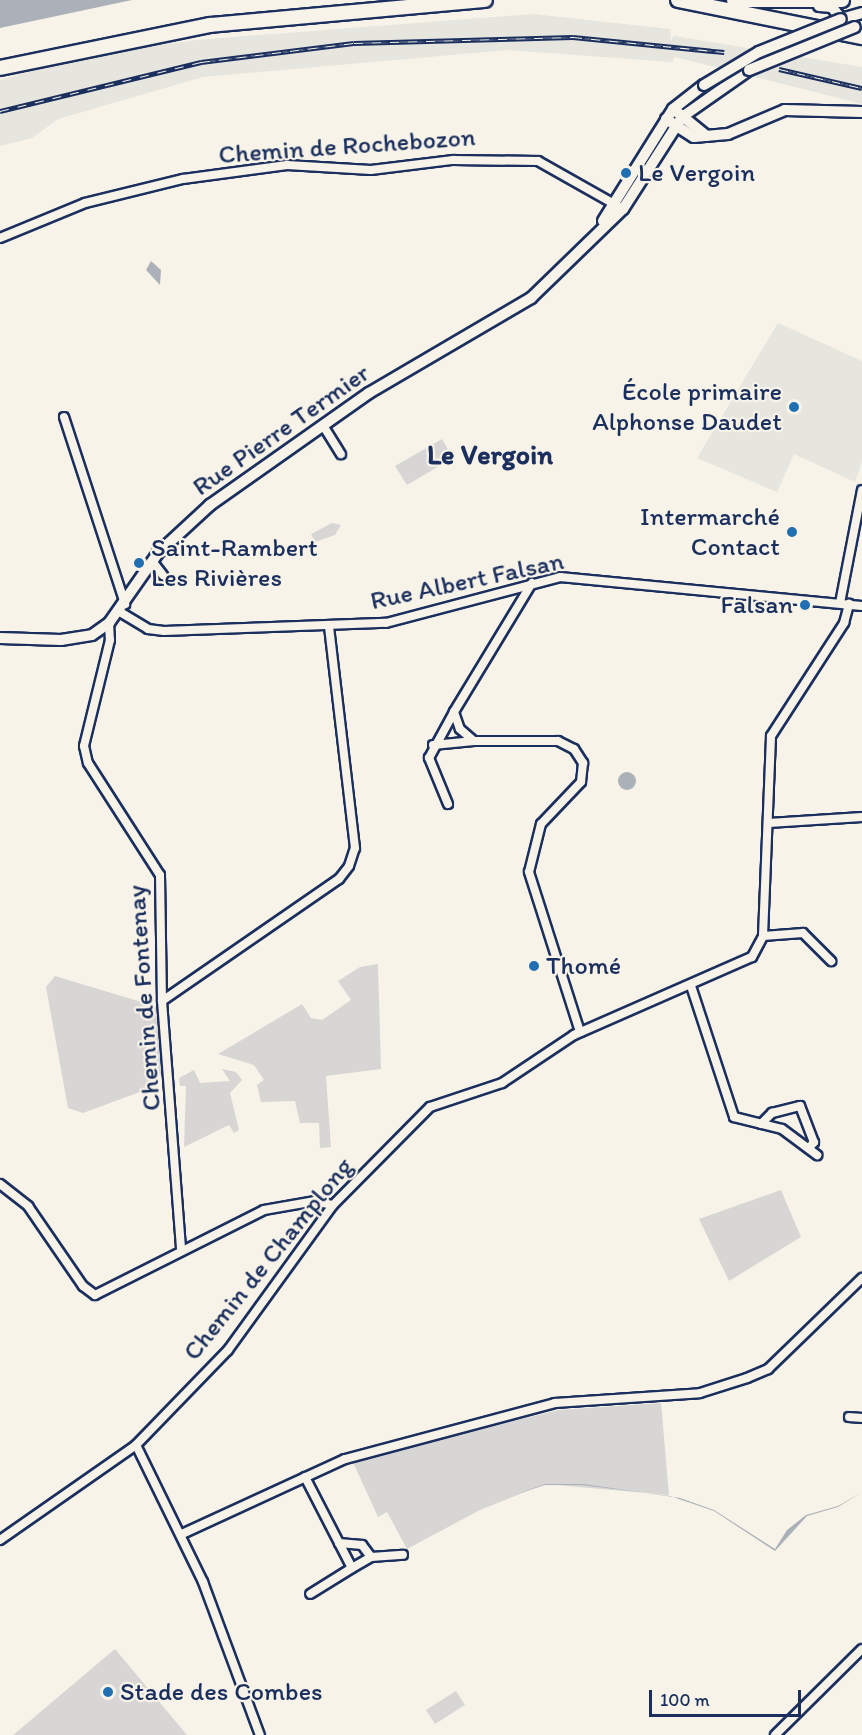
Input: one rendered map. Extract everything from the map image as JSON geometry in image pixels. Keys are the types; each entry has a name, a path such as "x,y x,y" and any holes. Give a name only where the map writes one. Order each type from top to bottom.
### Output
{"main road":[{"path":"0,68 210,25 485,0"},
{"path":"678,0 860,29"},
{"path":"734,0 770,3 842,0"}],"street":[{"path":"770,3 832,7 841,19"},
{"name":"Rue Pierre Termier","path":"0,638 61,640 92,635 109,623 123,608 152,561 210,505 369,393 531,298 619,206 670,122 704,85 759,52 841,19 862,13"},
{"name":"Rue Pierre Termier","path":"819,39 841,19"},
{"name":"Rue Pierre Termier","path":"678,113 716,88 819,39 860,29"},
{"path":"670,122 694,137 728,134 785,110 862,112"},
{"path":"678,113 707,136"},
{"name":"Chemin de Rochebozon","path":"0,238 85,203 183,179 287,165 371,171 453,160 538,161 619,206"},
{"path":"64,417 123,608"},
{"path":"324,426 340,455"},
{"path":"831,961 804,933 763,936 769,822 776,723 844,623 844,604 862,490"},
{"path":"152,561 163,575"},
{"name":"Rue Albert Falsan","path":"123,608 148,629 164,631 329,627 386,623 532,583 580,578 861,605"},
{"path":"448,804 429,758 434,745 532,583"},
{"name":"Chemin de Fontenay","path":"109,623 110,640 84,746 88,763 160,875 162,1001 181,1249"},
{"path":"162,1001 339,879 349,866 355,849 329,627"},
{"path":"454,712 460,729 474,741"},
{"path":"434,745 474,741 558,741 574,749 583,763 581,782 542,824 529,872 580,1032"},
{"path":"769,822 862,817"},
{"name":"Chemin de Champlong","path":"0,1540 136,1445 228,1350 333,1205 430,1107 502,1083 552,1048 580,1032 691,986 752,957 763,936"},
{"path":"691,986 728,1110 741,1122 782,1129 817,1155"},
{"path":"761,1124 772,1113 800,1106 814,1142 809,1148"},
{"path":"0,1184 28,1206 83,1286 95,1295 181,1249 193,1249 264,1210 315,1201 333,1205"},
{"path":"182,1534 345,1459 555,1403 700,1393 747,1378 768,1369 862,1278"},
{"path":"849,1417 862,1418"},
{"path":"136,1445 182,1534 260,1735"},
{"path":"305,1477 352,1568"},
{"path":"339,1543 362,1545 371,1557"},
{"path":"310,1594 371,1557 403,1555"},
{"path":"776,1735 862,1649"}],"shaded area":[{"path":"0,0 132,0 0,28"},
{"path":"533,14 670,29 671,41 674,36 862,67 862,104 675,57 672,62 508,50 203,77 58,119 32,138 0,146 0,80 88,55 196,40"},
{"path":"151,261 161,270 160,285 146,270"},
{"name":"École primaire Alphonse Daudet","path":"778,323 862,361 862,462 855,482 794,454 777,492 697,458"},
{"path":"442,439 453,458 407,485 395,466"},
{"path":"332,523 341,525 335,535 315,542 311,534"},
{"path":"623,772 631,772 636,777 634,788 623,790 618,785 618,777"},
{"path":"378,964 381,1069 326,1076 331,1147 320,1148 319,1123 300,1123 295,1101 261,1102 257,1085 264,1080 254,1065 218,1054 302,1004 311,1018 322,1020 351,1000 338,981 360,967"},
{"path":"55,976 158,1007 165,1074 155,1075 156,1086 83,1113 68,1108 46,987"},
{"path":"222,1069 236,1072 242,1080 230,1093 239,1130 234,1133 229,1125 184,1147 186,1086 180,1086 179,1078 194,1070 200,1083 230,1081"},
{"path":"781,1190 801,1237 729,1281 699,1219"},
{"path":"661,1403 669,1495 545,1484 480,1510 407,1549 387,1512 378,1517 352,1460 559,1410"},
{"path":"545,1484 584,1484 644,1493 582,1485 545,1485 514,1495"},
{"path":"862,1492 838,1507 807,1516 775,1551 714,1511 673,1497 714,1510 775,1549 787,1530 806,1515 838,1506"},
{"name":"Stade des Combes","path":"115,1649 187,1735 13,1735"},
{"path":"456,1691 465,1705 435,1724 426,1710"}],"railway":[{"path":"0,111 201,62 354,43 573,37 724,52"},
{"path":"779,69 862,88"}],"place":[{"name":"Le Vergoin","path":"626,173"},
{"name":"École primaire Alphonse Daudet","path":"794,407"},
{"name":"Intermarché Contact","path":"792,532"},
{"name":"Saint-Rambert Les Rivières","path":"139,563"},
{"name":"Falsan","path":"805,605"},
{"name":"Thomé","path":"534,966"},
{"name":"Stade des Combes","path":"108,1692"}],"district":[{"name":"Le Vergoin","path":"490,454"}]}
